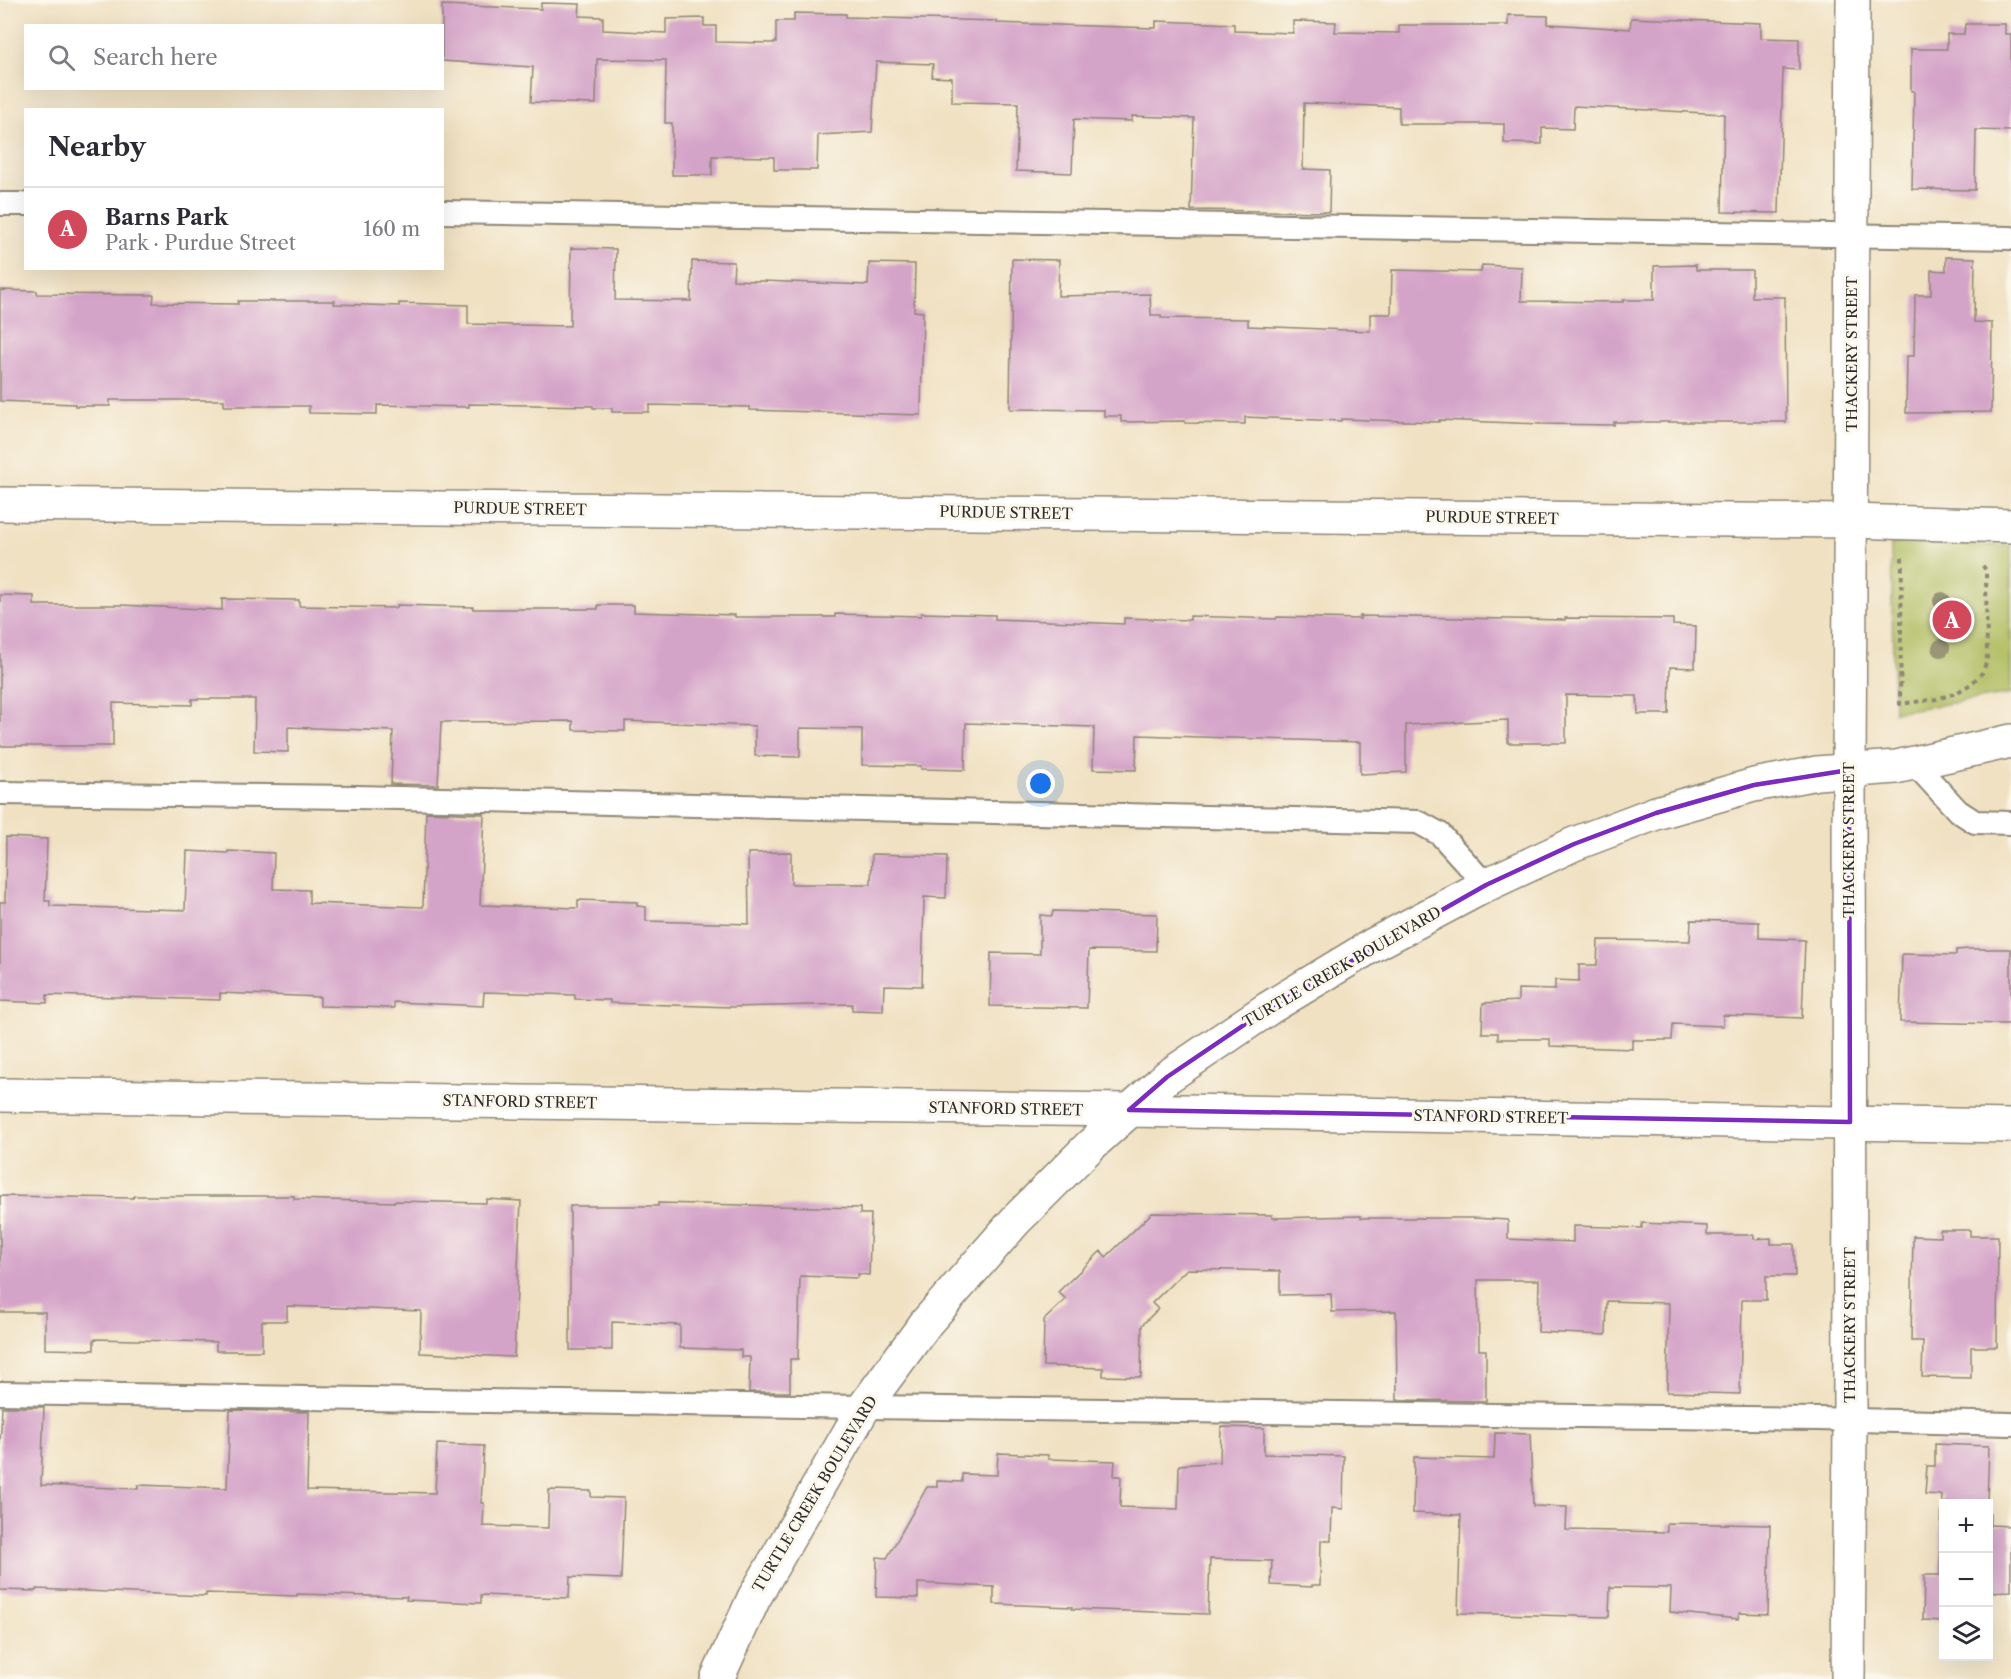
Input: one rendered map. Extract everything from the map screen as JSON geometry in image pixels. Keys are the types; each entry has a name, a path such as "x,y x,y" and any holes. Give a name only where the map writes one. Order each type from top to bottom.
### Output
{"street":[{"name":"THACKERY STREET","path":"1848,1679 1853,0"},
{"name":"PURDUE STREET","path":"0,504 1851,521 2011,525"},
{"name":"TURTLE CREEK BOULEVARD","path":"717,1679 754,1598 864,1407 926,1323 1016,1220 1129,1110 1167,1077 1269,1008 1373,945 1486,885 1574,844 1656,813 1754,784 1817,773 1896,767 2011,741"},
{"name":"STANFORD STREET","path":"0,1095 1129,1110 2011,1126"}],"lane":[{"path":"0,204 24,204"},
{"path":"444,212 2011,238"},
{"path":"1913,762 1958,811 1975,822 2011,823"},
{"path":"0,793 380,798 1418,822 1440,834 1486,885"},
{"path":"0,1393 2011,1424"}],"path":[{"path":"1902,553 1900,704 1937,699 1956,693 1971,684 1982,673 1987,661 1986,572 1978,560"}],"highlighted area":[{"path":"1849,770 1850,1122 1129,1110 1167,1077 1269,1008 1486,885 1574,844 1656,813 1754,785"}],"green space":[{"path":"1891,543 2011,546 2011,694 1894,712"}],"building":[{"path":"541,3 580,4 579,16 603,17 603,30 666,33 666,19 704,18 704,26 716,26 716,42 776,43 776,21 794,21 794,13 846,14 846,17 1156,28 1156,21 1234,24 1234,31 1293,33 1293,21 1336,22 1335,32 1399,33 1399,25 1508,25 1508,15 1548,16 1548,24 1630,29 1631,18 1761,23 1761,38 1799,39 1799,70 1783,69 1779,213 1722,212 1724,114 1574,106 1573,129 1542,128 1542,144 1504,143 1504,124 1399,124 1399,107 1304,103 1303,169 1330,170 1329,212 1191,210 1194,118 1132,116 1132,121 1074,119 1072,173 1016,171 1018,103 952,102 952,78 932,77 933,64 876,62 872,132 818,135 817,170 774,170 774,157 712,156 712,175 672,175 672,123 665,123 666,60 597,59 596,104 531,102 533,67 444,61 442,5 541,9"},
{"path":"1965,24 2005,24 2005,34 2011,34 2011,131 1976,130 1975,190 1912,189 1914,91 1911,91 1911,49 1947,49 1947,34 1964,34"},
{"path":"571,248 616,249 615,300 691,301 692,261 734,262 733,280 868,285 869,263 915,264 914,311 923,312 921,415 649,405 649,412 612,412 612,408 593,408 593,406 469,404 469,407 377,405 377,414 309,413 309,406 224,406 224,400 110,400 110,406 0,401 0,290 37,291 37,294 154,295 153,303 238,304 238,301 335,301 334,304 468,305 468,324 570,326"},
{"path":"1946,257 1975,258 1974,322 1992,323 1991,412 1906,413 1907,356 1914,356 1915,295 1931,295 1931,270 1946,271"},
{"path":"1012,259 1059,260 1058,296 1150,294 1151,315 1161,315 1161,318 1248,319 1248,326 1370,331 1370,314 1391,314 1392,270 1481,272 1482,265 1522,267 1521,301 1623,302 1623,300 1654,300 1654,266 1696,265 1696,270 1752,270 1752,297 1785,297 1786,422 1614,422 1614,425 1439,420 1439,422 1341,419 1341,421 1245,417 1245,424 1185,423 1185,421 1121,422 1121,416 1104,416 1104,410 1010,409"},
{"path":"0,595 34,596 34,605 121,605 222,610 222,599 299,600 299,606 397,608 397,605 473,607 473,609 598,609 598,605 634,605 634,612 735,615 735,617 835,617 835,614 921,616 921,613 995,615 995,619 1124,624 1124,618 1190,620 1190,616 1276,619 1277,617 1360,619 1360,616 1565,620 1565,618 1673,619 1673,625 1696,626 1695,668 1670,667 1669,714 1638,714 1637,696 1566,695 1566,743 1508,743 1508,720 1406,725 1406,772 1360,774 1360,742 1137,735 1136,770 1093,769 1094,727 966,723 965,770 921,769 921,766 862,765 862,729 800,728 800,757 755,756 755,726 625,721 625,731 573,730 573,721 441,722 438,785 391,784 393,731 288,727 288,752 254,751 255,699 192,699 192,705 113,703 113,746 0,746"},
{"path":"426,812 484,814 480,905 578,908 578,900 637,902 637,906 646,907 646,921 749,924 748,853 791,852 791,884 871,884 872,854 947,856 946,898 924,897 922,986 884,985 883,1011 852,1010 852,1004 732,1007 610,1003 610,1000 575,999 575,995 484,992 483,1006 394,1002 394,1008 320,1006 320,997 220,993 220,1000 47,995 47,1003 0,1001 0,902 5,902 6,837 47,839 45,901 50,901 50,906 185,910 187,851 228,853 228,851 274,853 273,889 309,890 309,903 423,907"},
{"path":"1053,911 1157,914 1156,951 1089,950 1087,1008 990,1006 991,953 1040,954 1040,915 1052,916"},
{"path":"1691,920 1759,922 1759,938 1805,940 1802,1018 1723,1015 1723,1026 1673,1024 1672,1040 1632,1040 1632,1049 1550,1046 1550,1039 1498,1039 1498,1033 1482,1033 1483,1003 1518,1001 1518,989 1555,990 1555,980 1579,981 1579,965 1597,965 1598,940 1690,941"},
{"path":"2011,949 2011,1024 1900,1022 1902,954 1956,955 1956,950"},
{"path":"0,1196 133,1198 134,1196 294,1196 294,1199 394,1202 486,1203 487,1199 521,1201 514,1357 420,1353 421,1311 287,1306 287,1321 262,1321 262,1351 216,1351 216,1342 94,1339 94,1350 45,1349 45,1312 0,1312"},
{"path":"658,1203 860,1208 860,1214 871,1214 869,1275 858,1274 858,1278 800,1276 798,1359 790,1359 790,1392 749,1392 750,1357 741,1357 741,1350 680,1348 680,1325 612,1322 612,1350 570,1350 570,1206 658,1206"},
{"path":"1152,1213 1272,1215 1272,1218 1361,1216 1361,1218 1508,1220 1508,1239 1573,1242 1573,1226 1642,1228 1642,1223 1707,1226 1707,1235 1754,1235 1754,1239 1771,1238 1771,1244 1794,1244 1795,1276 1766,1276 1766,1300 1742,1300 1740,1394 1667,1392 1669,1303 1607,1301 1606,1335 1538,1332 1539,1280 1478,1280 1479,1350 1486,1350 1486,1401 1397,1400 1396,1311 1332,1312 1331,1294 1280,1295 1280,1271 1187,1269 1152,1303 1158,1309 1142,1325 1141,1377 1103,1376 1103,1368 1043,1366 1044,1320 1066,1299 1058,1292 1101,1251 1106,1257"},
{"path":"1940,1230 1970,1230 1970,1236 1998,1236 1997,1347 1971,1347 1971,1378 1922,1377 1923,1341 1911,1341 1913,1236 1940,1237"},
{"path":"2,1407 44,1407 41,1485 138,1489 138,1485 227,1488 230,1410 309,1412 307,1490 435,1493 437,1444 484,1446 481,1503 484,1503 483,1526 548,1528 549,1490 591,1491 591,1497 624,1498 621,1579 570,1577 569,1598 481,1595 481,1603 406,1600 407,1597 297,1594 297,1596 206,1593 206,1596 36,1589 36,1591 0,1590"},
{"path":"1221,1427 1264,1428 1264,1454 1344,1456 1343,1509 1332,1508 1331,1541 1321,1541 1320,1585 1312,1585 1312,1587 1271,1585 1272,1561 1210,1559 1208,1614 994,1604 994,1587 918,1583 918,1598 876,1597 877,1557 887,1558 927,1487 937,1487 937,1481 962,1482 962,1474 997,1475 998,1453 1048,1455 1048,1459 1115,1461 1114,1476 1121,1476 1120,1507 1178,1509 1179,1465 1220,1462"},
{"path":"1495,1433 1530,1434 1533,1506 1567,1507 1566,1530 1667,1532 1667,1523 1770,1525 1768,1614 1739,1613 1738,1619 1670,1612 1671,1588 1610,1587 1609,1617 1458,1613 1461,1515 1413,1513 1414,1457 1494,1459"},
{"path":"1935,1444 1989,1446 1987,1499 1942,1499 1942,1495 1925,1494 1927,1466 1935,1466"},
{"path":"1993,1525 2011,1526 2011,1591 1993,1592"},
{"path":"1924,1575 1939,1575 1939,1621 1923,1620"}],"place":[{"name":"Barns Park","path":"1952,620"}]}
